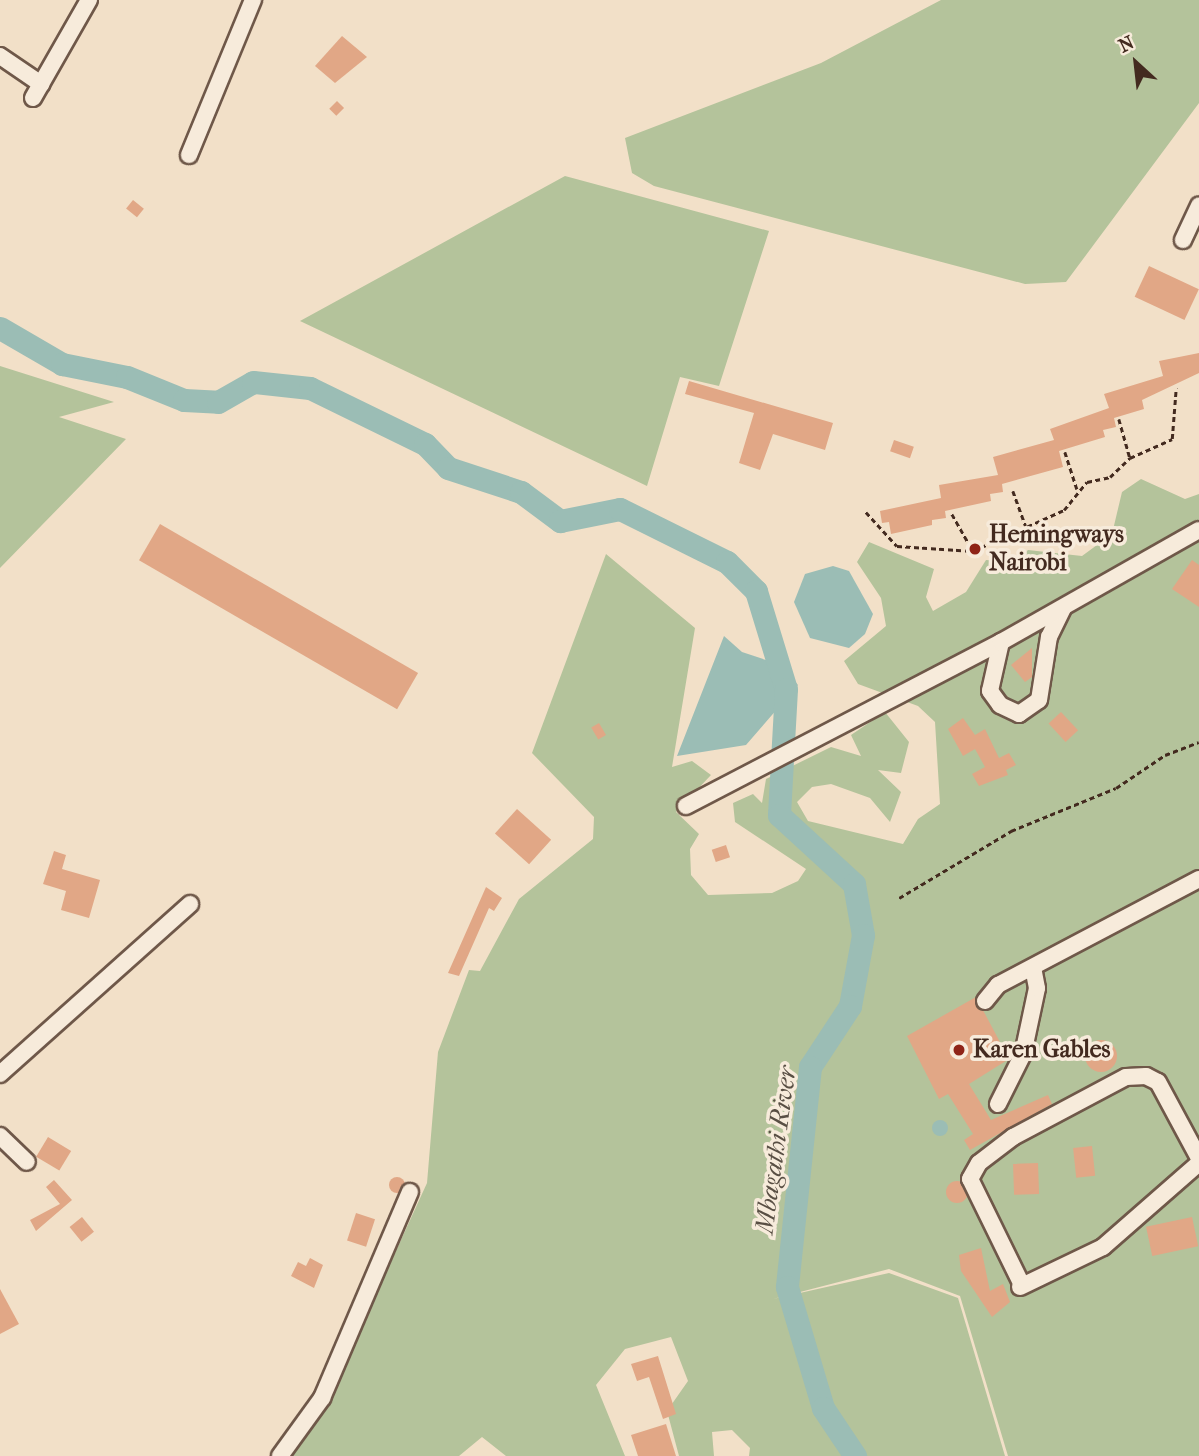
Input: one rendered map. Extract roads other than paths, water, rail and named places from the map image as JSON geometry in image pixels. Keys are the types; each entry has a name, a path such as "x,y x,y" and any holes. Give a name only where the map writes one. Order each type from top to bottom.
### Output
{"street":[{"path":"0,57 37,91 89,0"},
{"path":"189,155 253,0"},
{"path":"1183,240 1199,205"},
{"path":"686,806 753,775 1002,642 1199,530"},
{"path":"1002,642 990,691 1000,705 1019,713 1039,700 1049,637 1063,608"},
{"path":"985,1001 998,985 1199,879"},
{"path":"0,1074 190,904"},
{"path":"998,1104 1023,1054 1037,988 1033,967"},
{"path":"1199,1158 1158,1082 1146,1076 1126,1077 1013,1138 979,1163 970,1178 1021,1286 1103,1247 1199,1163"},
{"path":"0,1136 27,1162"},
{"path":"280,1456 322,1398 410,1192"}],"water":[{"path":"833,566 849,571 873,614 865,634 849,648 810,638 794,602 805,574"},
{"path":"724,636 742,652 781,665 798,685 746,745 677,756"},
{"path":"940,1120 946,1122 946,1134 940,1136 934,1134 932,1128 934,1122"}],"waterway":[{"name":"Mbagathi River","path":"0,328 62,364 127,377 184,400 218,402 253,382 310,388 425,444 448,468 521,492 560,521 620,509 727,562 756,591 786,689 779,815 854,884 863,935 850,1006 810,1067 787,1287 823,1408 855,1456"}],"place":[{"name":"Hemingways Nairobi","path":"975,549"},
{"name":"Karen Gables","path":"959,1050"}]}
